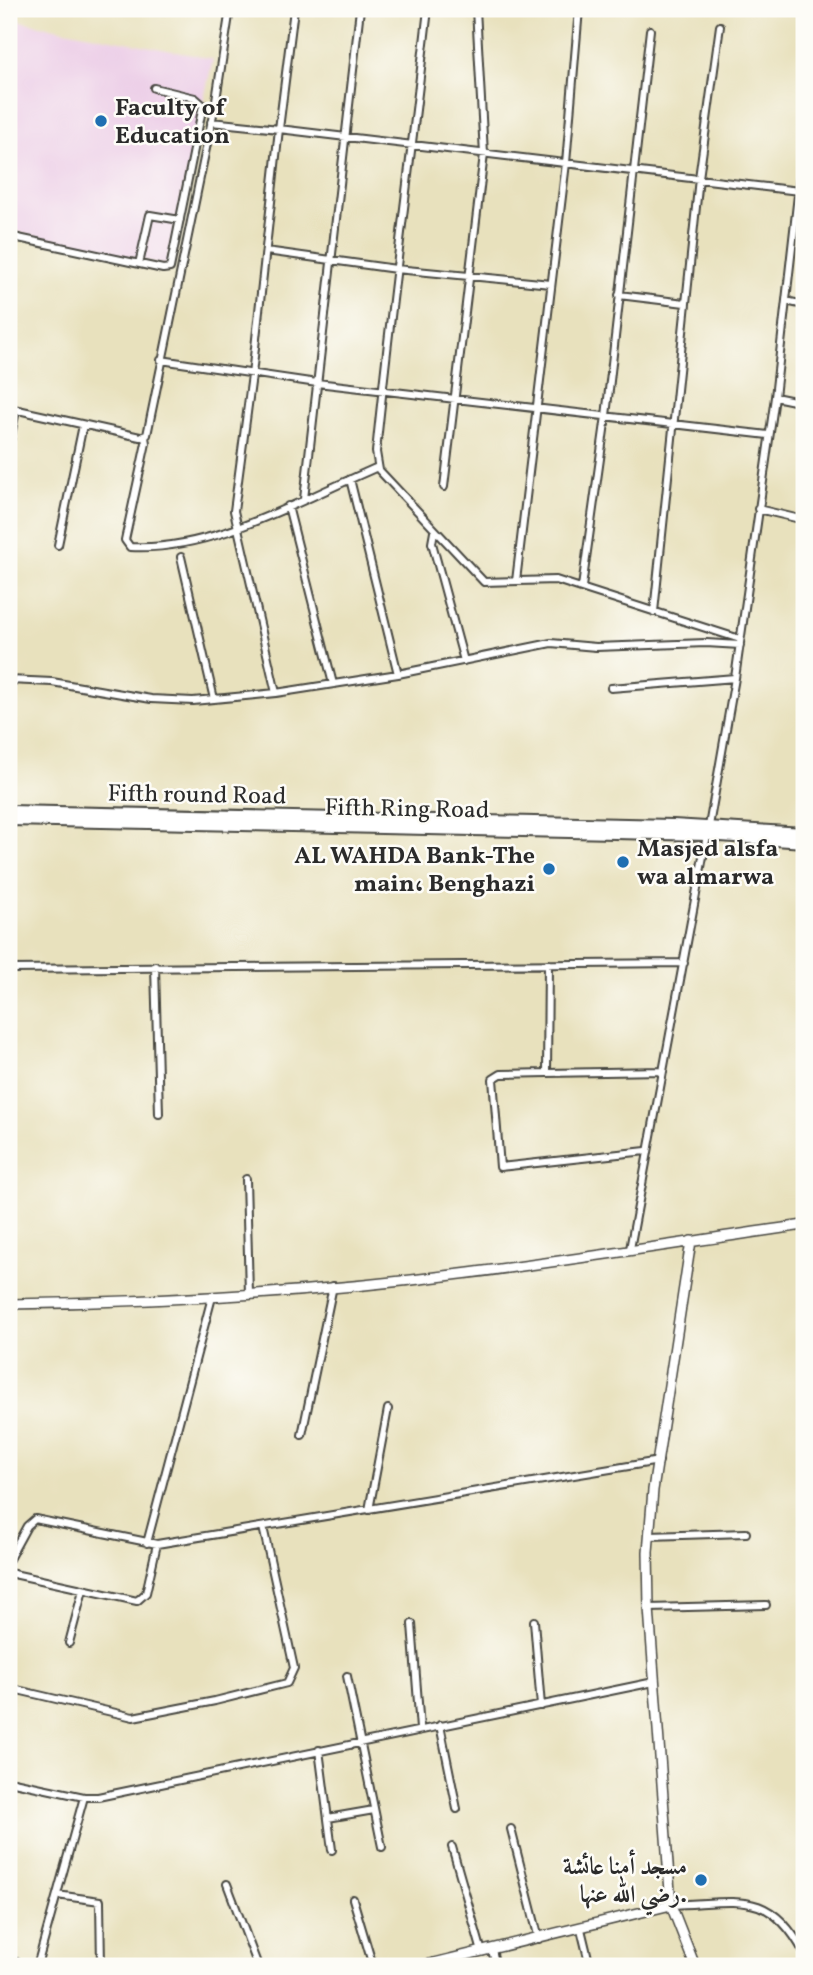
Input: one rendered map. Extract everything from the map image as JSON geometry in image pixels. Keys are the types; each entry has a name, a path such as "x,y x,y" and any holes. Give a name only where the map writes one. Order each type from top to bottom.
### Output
{"main road":[{"name":"Fifth round Road","path":"9,811 119,818"},
{"name":"Fifth Ring Road","path":"9,820 119,818 708,830 804,842"},
{"path":"708,830 804,833"},
{"path":"9,1304 113,1303 212,1297 467,1273 804,1225"},
{"path":"691,1241 649,1536 649,1608 671,1905 695,1966"},
{"path":"421,1966 671,1905"}],"street":[{"path":"230,9 211,122 125,540 127,546 181,545 236,527 378,467"},
{"path":"276,693 236,527 234,505 253,375 294,9"},
{"path":"304,499 360,9"},
{"path":"428,9 376,452 378,467 385,480 481,580 491,583 556,580 740,642"},
{"path":"444,487 484,154 476,9"},
{"path":"516,581 566,163 579,9"},
{"path":"654,612 671,423 699,178 720,26"},
{"path":"582,587 606,416 649,30"},
{"path":"9,236 163,270 170,268 203,105 195,98 154,88"},
{"path":"211,122 799,191"},
{"path":"629,1249 735,678 775,397 804,142"},
{"path":"139,264 150,215 180,220"},
{"path":"266,251 396,269 551,284"},
{"path":"619,295 685,303"},
{"path":"786,301 804,305"},
{"path":"161,360 317,383 768,435"},
{"path":"775,397 804,403"},
{"path":"9,446 12,409 145,437"},
{"path":"58,545 83,425"},
{"path":"350,479 398,674"},
{"path":"288,506 333,684"},
{"path":"758,509 804,520"},
{"path":"435,532 432,543 464,661"},
{"path":"181,557 214,699"},
{"path":"9,680 52,682 151,699 214,699 276,693 398,674 551,643 596,647 740,642"},
{"path":"611,688 735,678"},
{"path":"9,969 684,963"},
{"path":"547,1073 548,964"},
{"path":"155,966 159,1114"},
{"path":"646,1151 500,1167 493,1080 496,1074 662,1071"},
{"path":"246,1179 249,1294"},
{"path":"302,1435 333,1286"},
{"path":"147,1543 212,1297"},
{"path":"369,1510 388,1409"},
{"path":"9,1559 27,1526 35,1519 158,1544 659,1461"},
{"path":"9,1688 133,1717 215,1701 287,1682 294,1668 263,1528"},
{"path":"649,1536 746,1533"},
{"path":"9,1573 140,1601 146,1593 158,1544"},
{"path":"69,1643 83,1590"},
{"path":"649,1608 766,1605"},
{"path":"534,1621 541,1706"},
{"path":"412,1624 420,1729"},
{"path":"347,1676 382,1847"},
{"path":"9,1781 85,1797 98,1797 319,1749 654,1682"},
{"path":"440,1725 457,1809"},
{"path":"319,1749 332,1850"},
{"path":"37,1966 85,1797"},
{"path":"328,1818 374,1810"},
{"path":"511,1829 539,1939"},
{"path":"452,1847 482,1952"},
{"path":"227,1884 258,1966"},
{"path":"57,1895 92,1897 100,1901 101,1966"},
{"path":"353,1899 373,1966"},
{"path":"671,1905 746,1902 764,1905 788,1926 804,1953"},
{"path":"581,1929 590,1966"},
{"path":"492,1950 496,1966"},
{"path":"9,1959 26,1966"}],"shaded area":[{"path":"9,19 213,59 166,265 9,230"}],"place":[{"name":"Faculty of Education","path":"101,121"},
{"name":"Masjed alsfa wa almarwa","path":"623,862"},
{"name":"AL WAHDA Bank-The main، Benghazi","path":"549,869"},
{"name":"مسجد أمنا عائشة رضي الله عنها.","path":"701,1880"}]}
